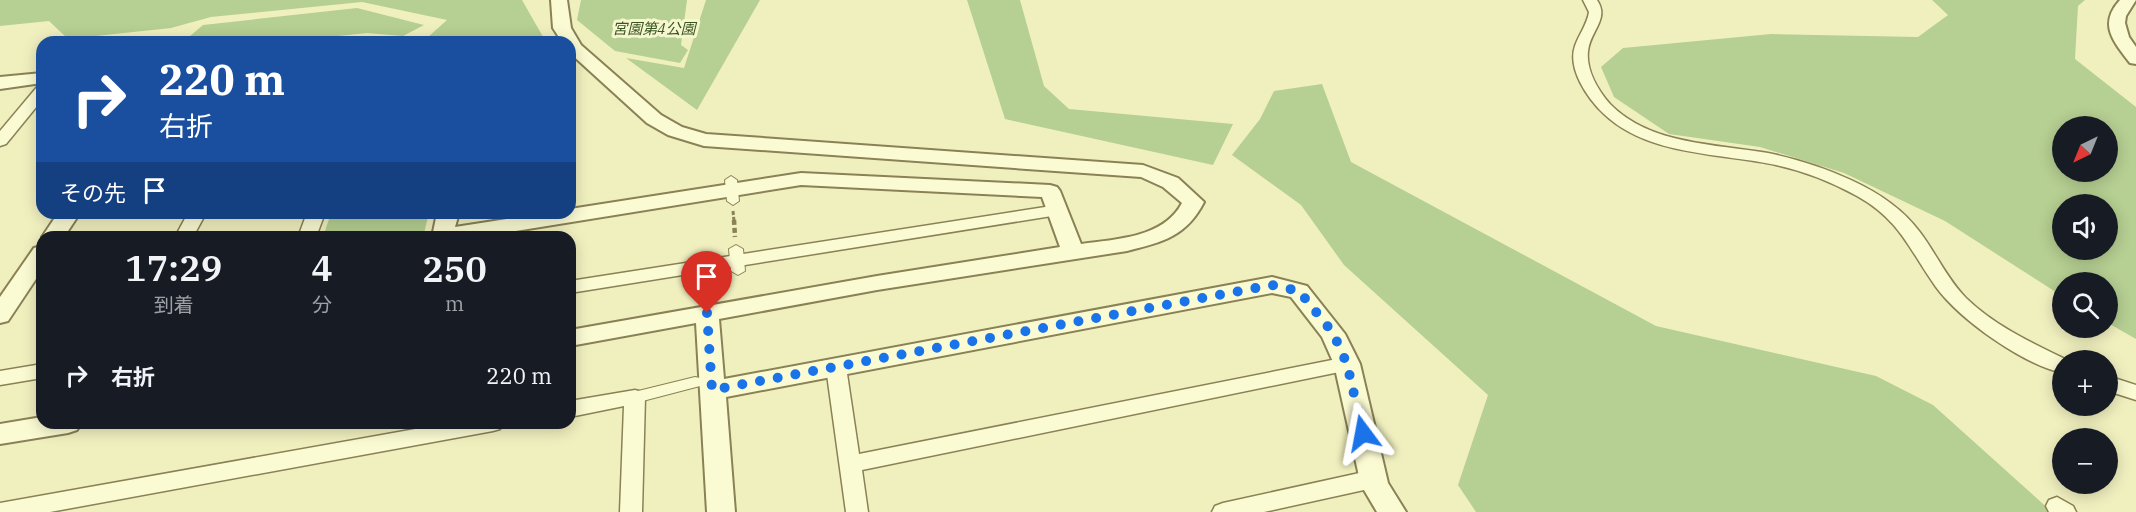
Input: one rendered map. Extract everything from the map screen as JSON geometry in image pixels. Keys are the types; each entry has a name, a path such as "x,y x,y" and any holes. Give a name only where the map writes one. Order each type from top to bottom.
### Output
{"street":[{"path":"559,0 562,28 567,36"},
{"path":"1590,0 1593,4 1595,19 1582,48 1581,63 1598,99 1618,119 1649,134 1680,144 1770,159 1853,187 1891,211 1913,235 1948,290 1978,320 2052,361"},
{"path":"2129,0 2121,7 2116,18 2117,30 2136,59"},
{"path":"576,49 654,119 675,131 729,147 1024,161 1143,171 1175,183 1193,202 1188,214 1178,226 1162,235 1127,244 576,337"},
{"path":"0,83 36,79"},
{"path":"0,141 36,97"},
{"path":"576,215 801,179 1050,191 1073,252"},
{"path":"576,286 1058,210"},
{"path":"474,231 552,219"},
{"path":"0,315 36,262"},
{"path":"576,408 836,367 1272,285 1299,291 1333,333 1347,364 1374,485 1392,512"},
{"path":"707,313 704,386 721,512"},
{"path":"850,464 1347,364"},
{"path":"836,367 857,512"},
{"path":"0,378 36,372"},
{"path":"2118,387 2136,393"},
{"path":"631,512 635,397"},
{"path":"0,434 36,428"},
{"path":"0,512 459,429"},
{"path":"1223,512 1373,479"}],"path":[{"path":"732,191 737,261"}],"green space":[{"path":"0,0 522,0 543,36 429,36 447,20 362,2 211,17 171,28 96,36 65,36 49,21 0,26"},
{"name":"宮園第4公園","path":"581,0 687,0 681,45 688,50 680,63 615,51 577,20"},
{"path":"706,0 760,0 697,110 626,58 684,68"},
{"path":"967,0 1020,0 1044,86 1069,109 1233,124 1213,165 1005,119"},
{"path":"1932,0 2085,0 2078,6 2075,59 2136,107 2136,339 2118,329 2118,272 2052,272 2052,290 1945,221 1844,173 1760,147 1669,134 1614,97 1601,67 1623,48 1771,34 1918,37 1948,15"},
{"path":"357,8 424,25 403,36 367,33 338,36 190,36 203,25"},
{"path":"1322,84 1351,162 1656,326 1876,376 1933,405 2052,512 1476,512 1458,485 1488,395 1344,265 1301,205 1232,155 1260,119 1274,91"},
{"path":"329,219 428,219 424,231 325,231"}],"route":[{"path":"707,313 712,390 1272,285 1299,291 1333,333 1347,364 1363,433"}]}
